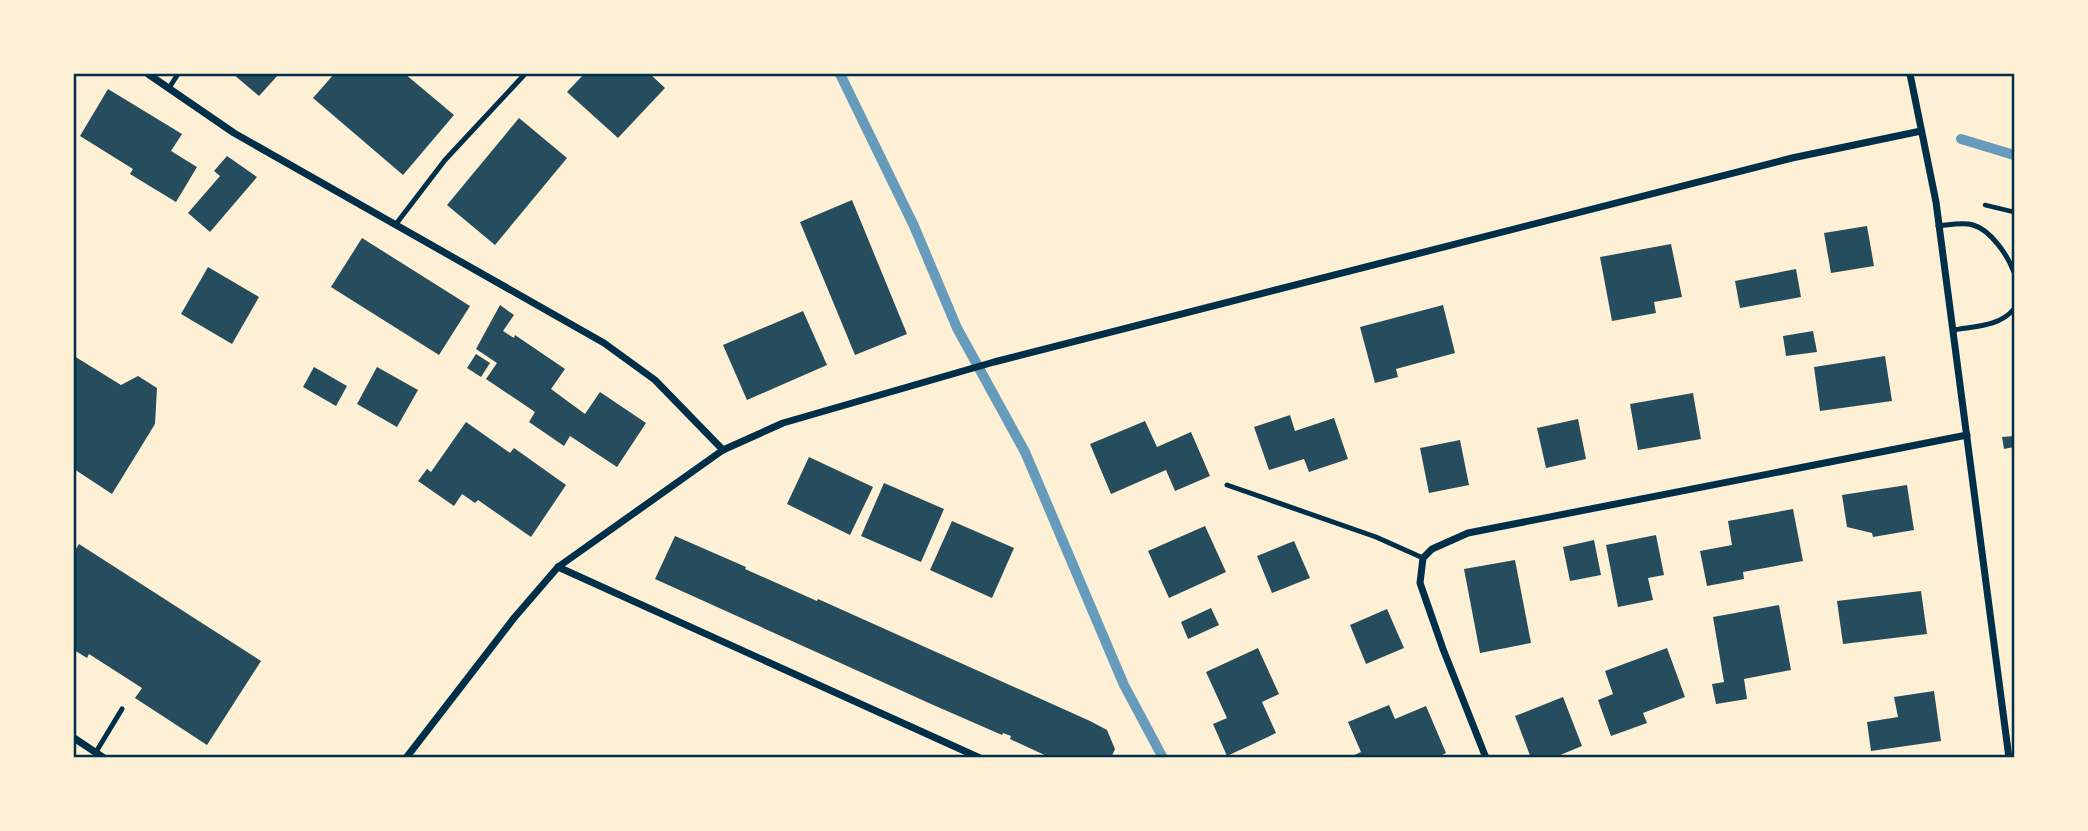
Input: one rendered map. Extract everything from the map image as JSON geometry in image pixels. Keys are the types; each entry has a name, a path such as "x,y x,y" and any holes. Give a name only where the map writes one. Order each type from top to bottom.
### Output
{"street":[{"path":"148,74 234,133 604,343 655,380 723,450"},
{"path":"1910,74 1936,202 2009,758"},
{"path":"406,758 514,618 558,567 723,450 783,423 994,362 1792,158 1921,131"},
{"path":"1486,758 1420,583 1423,558 1432,549 1468,533 1967,435"},
{"path":"558,567 980,758"},
{"path":"74,738 104,758"}],"lane":[{"path":"169,88 178,74"},
{"path":"396,224 445,160 525,74"},
{"path":"1938,226 1971,224 1983,230 2011,263 2014,272"},
{"path":"1953,330 1997,323 2014,309"},
{"path":"1227,485 1376,537 1423,558"},
{"path":"96,752 121,709"}],"building":[{"path":"233,74 279,74 259,96"},
{"path":"334,74 405,74 454,115 403,175 313,98"},
{"path":"584,74 650,74 665,88 618,138 567,92"},
{"path":"108,89 182,134 171,151 197,167 176,202 130,174 133,169 80,136"},
{"path":"519,118 567,158 495,245 447,205"},
{"path":"227,156 257,177 210,232 188,213 220,176 214,171"},
{"path":"852,200 907,334 855,355 800,222"},
{"path":"1867,226 1874,266 1831,273 1824,233"},
{"path":"362,238 470,306 439,355 331,287"},
{"path":"1671,244 1682,297 1654,302 1656,313 1612,321 1600,257"},
{"path":"208,267 259,297 232,344 181,314"},
{"path":"1796,269 1801,297 1740,308 1735,281"},
{"path":"500,305 514,315 503,331 514,338 515,335 565,369 551,389 585,414 600,392 646,423 617,467 570,436 564,446 529,422 535,412 486,379 497,363 476,349"},
{"path":"1443,305 1455,353 1396,369 1398,377 1375,383 1360,327"},
{"path":"803,311 827,365 747,400 723,345"},
{"path":"1813,331 1817,352 1786,356 1783,336"},
{"path":"476,354 490,363 481,377 467,368"},
{"path":"74,356 121,385 138,376 157,388 155,424 112,494 74,469"},
{"path":"1885,356 1892,401 1820,411 1814,367"},
{"path":"314,367 347,386 336,406 303,387"},
{"path":"377,367 418,390 397,427 357,404"},
{"path":"1693,393 1701,439 1638,450 1630,404"},
{"path":"1290,415 1295,431 1334,418 1348,459 1309,472 1304,459 1269,470 1254,427"},
{"path":"1578,419 1586,459 1546,468 1537,428"},
{"path":"1145,421 1157,447 1191,432 1210,476 1175,491 1166,470 1111,494 1090,444"},
{"path":"466,422 510,453 514,448 566,485 531,537 478,500 475,503 462,494 454,506 418,481 427,469 431,472"},
{"path":"2014,436 2014,447 2004,449 2002,437"},
{"path":"1460,440 1469,485 1429,493 1420,448"},
{"path":"809,457 873,487 850,535 787,504"},
{"path":"884,483 944,509 921,562 861,536"},
{"path":"1907,485 1914,530 1873,537 1872,533 1847,527 1842,495"},
{"path":"1793,509 1803,561 1743,572 1744,579 1707,586 1700,551 1732,545 1728,521"},
{"path":"952,521 1014,548 992,598 930,570"},
{"path":"1205,526 1226,572 1169,598 1148,551"},
{"path":"1656,535 1664,575 1648,578 1653,600 1618,607 1606,545"},
{"path":"675,536 1090,721 1107,730 1115,749 1111,758 1051,758 1010,739 1011,736 1002,735 931,704 655,579"},
{"path":"1594,540 1601,575 1570,581 1563,547"},
{"path":"1294,541 1310,578 1272,593 1257,556"},
{"path":"79,544 261,661 207,745 135,698 142,688 89,654 87,658 74,650 74,552"},
{"path":"1515,560 1531,643 1480,653 1464,569"},
{"path":"1921,591 1927,634 1843,644 1837,601"},
{"path":"1779,605 1791,670 1744,679 1747,699 1716,704 1712,684 1724,682 1713,617"},
{"path":"1211,608 1219,625 1188,639 1181,622"},
{"path":"1387,609 1404,648 1366,664 1350,625"},
{"path":"1258,648 1279,694 1262,702 1276,733 1227,756 1213,724 1227,718 1206,672"},
{"path":"1667,648 1685,697 1643,713 1647,723 1611,736 1598,700 1613,694 1605,671"},
{"path":"1934,691 1941,741 1871,751 1867,722 1898,717 1894,697"},
{"path":"1563,697 1582,746 1553,758 1531,758 1515,716"},
{"path":"1389,705 1395,719 1426,706 1446,753 1436,758 1348,758 1361,752 1348,722"}],"waterway":[{"path":"840,74 914,226 957,328 1025,452 1124,685 1163,758"},
{"path":"1961,139 2014,155"}]}
